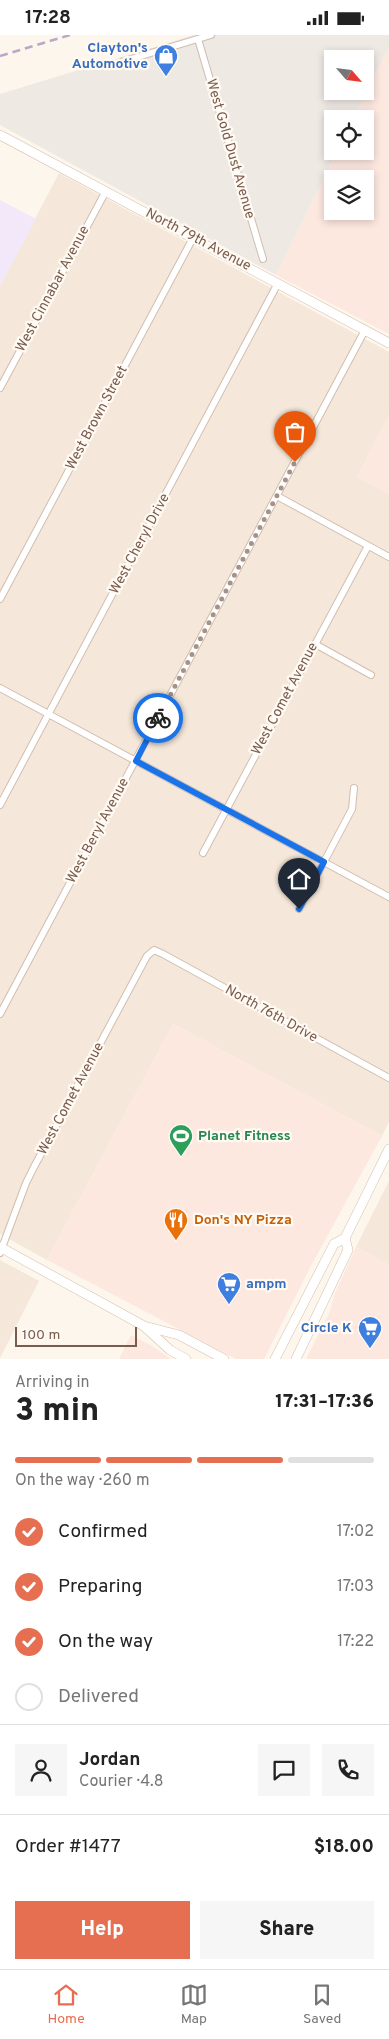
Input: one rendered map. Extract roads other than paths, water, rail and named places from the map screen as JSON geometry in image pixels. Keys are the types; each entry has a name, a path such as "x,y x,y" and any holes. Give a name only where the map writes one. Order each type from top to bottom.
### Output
{"main road":[{"name":"North 79th Avenue","path":"3,137 389,343"},
{"path":"275,1359 334,1244 345,1238 389,1149"},
{"path":"296,1359 348,1250 345,1238"},
{"path":"1,1249 144,1326 179,1335 224,1359"},
{"path":"144,1326 170,1350 186,1359"}],"street":[{"path":"121,63 211,35"},
{"name":"West Gold Dust Avenue","path":"198,39 263,259"},
{"name":"West Cinnabar Avenue","path":"0,388 106,191"},
{"name":"West Brown Street","path":"0,599 193,238"},
{"name":"West Cheryl Drive","path":"0,805 278,283"},
{"name":"West Beryl Avenue","path":"0,1014 365,330"},
{"path":"277,496 389,557"},
{"name":"West Comet Avenue","path":"203,853 368,546"},
{"path":"315,644 371,675"},
{"path":"0,688 389,897"},
{"path":"299,909 352,809 354,788"},
{"name":"West Comet Avenue","path":"1,1249 34,1167 147,956 154,950"},
{"name":"North 76th Drive","path":"154,950 389,1079"}],"railway":[{"path":"0,56 70,35"}],"place":[{"name":"Clayton's Automotive","path":"166,77"},
{"name":"Planet Fitness","path":"181,1157"},
{"name":"Don's NY Pizza","path":"176,1241"},
{"name":"ampm","path":"229,1305"},
{"name":"Circle K","path":"370,1349"}]}
